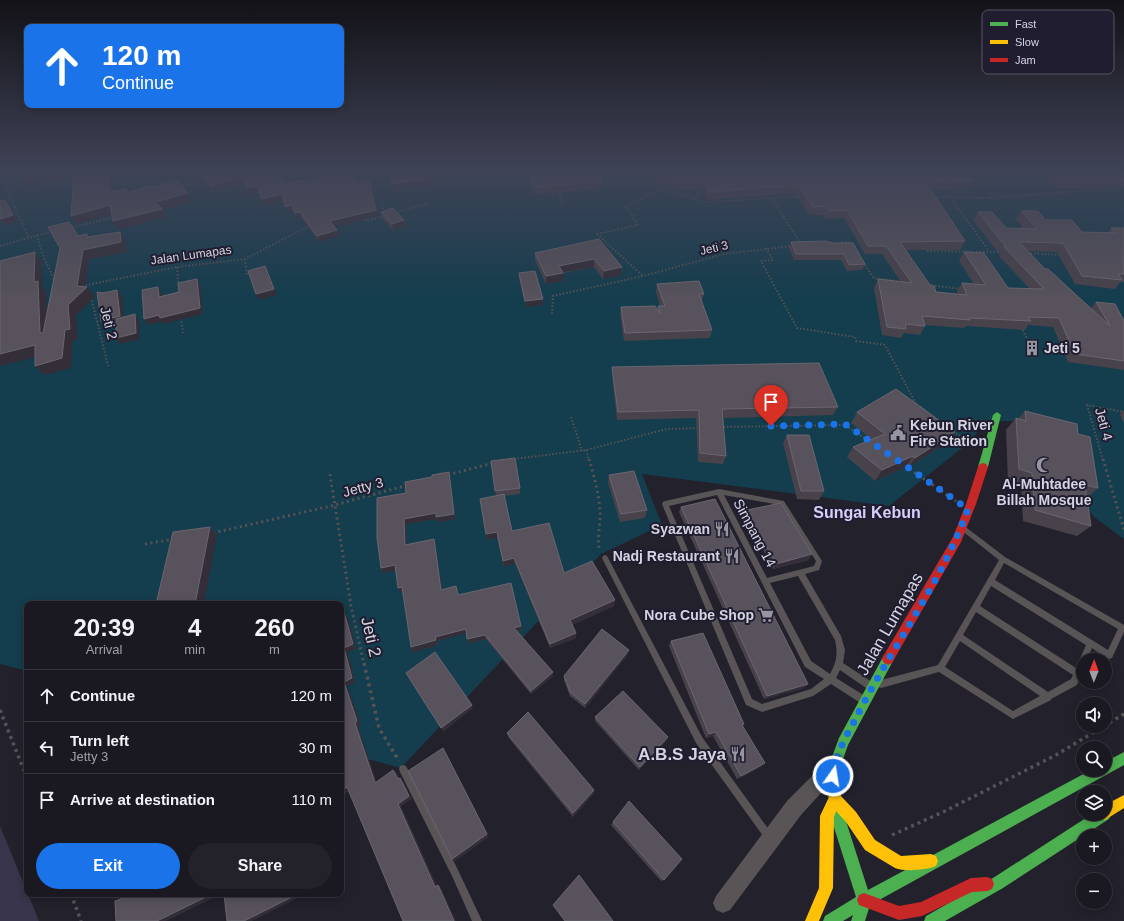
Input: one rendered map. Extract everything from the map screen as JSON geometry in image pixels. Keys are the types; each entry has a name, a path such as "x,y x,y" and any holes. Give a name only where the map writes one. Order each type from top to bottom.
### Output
{"main road":[{"name":"Jalan Lumapas","path":"864,900 846,848 835,800 832,786 834,766 841,747 872,687 950,554 962,527 986,455 997,415"},
{"path":"1112,765 1124,758"},
{"path":"830,921 864,900 1091,777"},
{"path":"812,921 826,888 827,816 835,800 850,817 870,845 900,864 937,861"},
{"path":"1112,809 1124,801"},
{"path":"930,921 998,884 1093,821"},
{"path":"864,900 899,913 922,908 971,885 998,884"},
{"path":"858,921 864,900"}],"street":[{"path":"723,902 794,808 834,766"}],"lane":[{"path":"719,492 665,504 750,702 762,708 813,692 831,679 839,665 841,650 838,639 800,572 766,581"},
{"name":"Simpang 14","path":"719,492 782,503 819,562 817,568 800,572"},
{"name":"Simpang 14","path":"719,492 808,664 865,701"},
{"path":"962,527 1004,559 1122,628 1110,655 990,581"},
{"path":"605,558 699,740 770,838"},
{"path":"839,665 872,687 940,668 1004,559"},
{"path":"975,607 1076,672"},
{"path":"959,636 1048,697"},
{"path":"1086,653 1090,643"},
{"path":"940,668 1013,715 1074,682 1076,676"},
{"path":"403,769 455,873 477,921"}],"path":[{"path":"18,213 29,238"},
{"path":"363,213 366,221 385,216 384,213"},
{"path":"630,213 638,225 597,234 644,276"},
{"name":"Jeti 3","path":"552,314 553,296 644,276 724,254 766,248 801,246 781,213"},
{"path":"961,213 989,251"},
{"path":"68,228 122,216"},
{"name":"Jalan Lumapas","path":"81,286 177,267 245,259 314,224"},
{"path":"0,246 60,230"},
{"path":"37,235 44,258 58,289"},
{"path":"836,243 849,242 854,248"},
{"path":"766,248 773,260 761,261 796,328 855,337 856,341 885,345 916,404 928,412"},
{"path":"927,251 1004,252"},
{"path":"975,251 979,257"},
{"path":"1020,253 1066,256"},
{"path":"245,259 247,275"},
{"path":"862,260 874,278 904,282"},
{"path":"177,267 180,296"},
{"name":"Jeti 2","path":"88,285 108,366"},
{"path":"927,285 965,289"},
{"path":"181,311 183,333"},
{"path":"1020,325 1030,344"},
{"name":"Jeti 4","path":"1124,412 1087,404 1124,530"},
{"path":"571,418 582,451"},
{"path":"714,428 845,424 871,442"},
{"path":"512,459 582,451 668,429 706,428"},
{"path":"950,429 986,455"},
{"path":"586,450 600,503 602,530 598,546 605,558"},
{"path":"440,477 499,462"},
{"path":"903,465 968,509"},
{"name":"Jeti 2","path":"330,474 351,606 379,728 403,769"},
{"name":"Jetty 3","path":"208,534 335,505 410,485"},
{"path":"145,544 177,539"},
{"path":"0,710 24,770"},
{"path":"870,845 943,812 1056,756 1124,714"},
{"path":"72,897 81,921"}],"shaded area":[{"path":"0,826 24,884 24,897 29,897 39,921 0,921"}],"water":[{"path":"0,213 1124,213 1124,539 1094,517 1014,421 985,421 971,441 889,506 642,474 662,525 601,554 401,768 344,753 344,601 24,601 24,670 0,664"}],"building":[{"path":"0,213 12,213 13,215 0,219"},
{"path":"71,213 82,213 71,216"},
{"path":"111,213 146,213 113,221"},
{"path":"301,213 364,213 330,221 337,230 317,236"},
{"path":"382,213 398,213 404,220 392,224"},
{"path":"849,213 946,213 965,241 900,242 930,285 934,286 936,292 967,295 962,283 986,285 964,252 984,253 1008,288 1044,289 1004,247 1006,247 979,213 993,213 1006,228 1037,229 1024,213 1040,213 1045,220 1072,220 1082,232 1116,233 1111,228 1124,228 1124,274 1118,274 1122,280 1082,276 1063,243 1019,242 1045,269 1048,269 1110,326 1096,302 1115,304 1124,321 1124,361 1075,354 1059,318 1028,317 1031,321 969,318 970,320 922,316 925,326 905,324 906,329 887,327 878,279 912,283 886,246 868,246"},
{"path":"69,222 78,236 87,234 87,237 120,232 121,242 83,250 77,286 87,287 68,305 70,329 65,330 62,358 35,366 35,345 0,354 0,261 35,252 34,282 38,281 40,333 43,333 60,248 48,227"},
{"path":"599,239 622,267 604,271 594,259 559,266 563,273 546,276 535,253"},
{"path":"826,241 833,243 853,243 865,264 849,265 844,254 796,254 791,242"},
{"path":"265,266 274,289 256,294 248,271"},
{"path":"535,271 543,299 525,301 519,273"},
{"path":"197,279 200,308 160,318 159,315 144,319 142,290 158,287 159,297 179,292 178,283"},
{"path":"699,281 704,294 699,294 712,330 625,333 621,307 655,306 661,314 658,306 665,306 657,284"},
{"path":"117,290 120,316 101,321 97,292 103,293"},
{"path":"135,314 136,333 116,338 116,319"},
{"path":"819,363 838,407 722,409 726,456 700,453 699,410 618,412 612,367"},
{"path":"896,389 955,432 915,458 913,456 882,470 853,447 885,434 857,412"},
{"name":"Al-Muhtadee Billah Mosque","path":"1025,411 1077,424 1078,434 1090,437 1098,488 1085,485 1091,526 1035,510 1032,473 1019,469 1016,418 1026,421"},
{"path":"787,435 809,435 824,491 801,491"},
{"path":"515,458 520,488 495,491 491,461"},
{"path":"634,471 647,510 621,514 609,475"},
{"path":"449,472 454,514 436,517 436,513 404,519 405,545 434,539 441,590 456,586 458,595 511,583 521,626 514,628 553,672 531,691 485,635 467,639 466,629 435,637 436,640 411,647 402,587 398,588 395,565 381,568 377,538 377,498 406,493 405,482"},
{"path":"504,494 512,531 549,523 564,573 592,561 615,600 570,620 576,633 550,644 514,558 503,561 497,532 486,534 480,499"},
{"path":"715,499 808,684 767,696 681,507"},
{"path":"781,503 812,554 776,564 747,510"},
{"path":"210,527 196,601 157,601 173,532"},
{"path":"344,612 353,644 344,648"},
{"path":"602,629 629,650 585,704 570,692 564,676"},
{"path":"703,633 744,724 742,725 765,763 741,776 716,732 709,734 671,641"},
{"path":"344,648 352,678 344,682"},
{"path":"435,652 472,705 441,728 406,673"},
{"path":"344,682 357,721 355,723 375,783 393,770 398,779 400,778 409,796 398,804 435,887 438,885 454,921 403,921 347,787 344,789"},
{"path":"623,691 668,737 640,767 595,717"},
{"path":"528,712 594,790 573,813 507,733"},
{"path":"443,748 487,834 452,859 408,771"},
{"path":"629,801 682,859 664,880 613,822"},
{"path":"579,875 613,921 565,921 553,905"},
{"path":"121,897 206,897 157,921 116,921 115,901 121,899"},
{"path":"224,897 292,897 244,921 227,921"}],"traffic: fast":[{"path":"983,467 997,415"},
{"path":"864,900 838,818 833,784 834,768 843,742 888,659"},
{"path":"1112,765 1124,758"},
{"path":"830,921 864,900 1091,777"},
{"path":"931,921 998,883 1093,821"},
{"path":"858,921 864,900"}],"traffic: slow":[{"path":"812,921 826,888 827,816 835,800 851,817 870,845 900,863 931,861"},
{"path":"1112,809 1124,801"}],"traffic: jam":[{"path":"888,659 957,539 971,504 983,467"},
{"path":"864,900 899,913 922,909 971,885 987,884"}],"place":[{"name":"Jeti 5","path":"1032,348"},
{"name":"Kebun River Fire Station","path":"898,433"},
{"name":"Al-Muhtadee Billah Mosque","path":"1044,465"},
{"name":"Syazwan","path":"722,529"},
{"name":"Nadj Restaurant","path":"732,556"},
{"name":"Nora Cube Shop","path":"766,615"},
{"name":"A.B.S Jaya","path":"738,754"}],"district":[{"name":"Sungai Kebun","path":"867,512"}],"route":[{"path":"771,426 845,424 968,509 950,554 872,687 841,747 834,766 833,776"}]}
